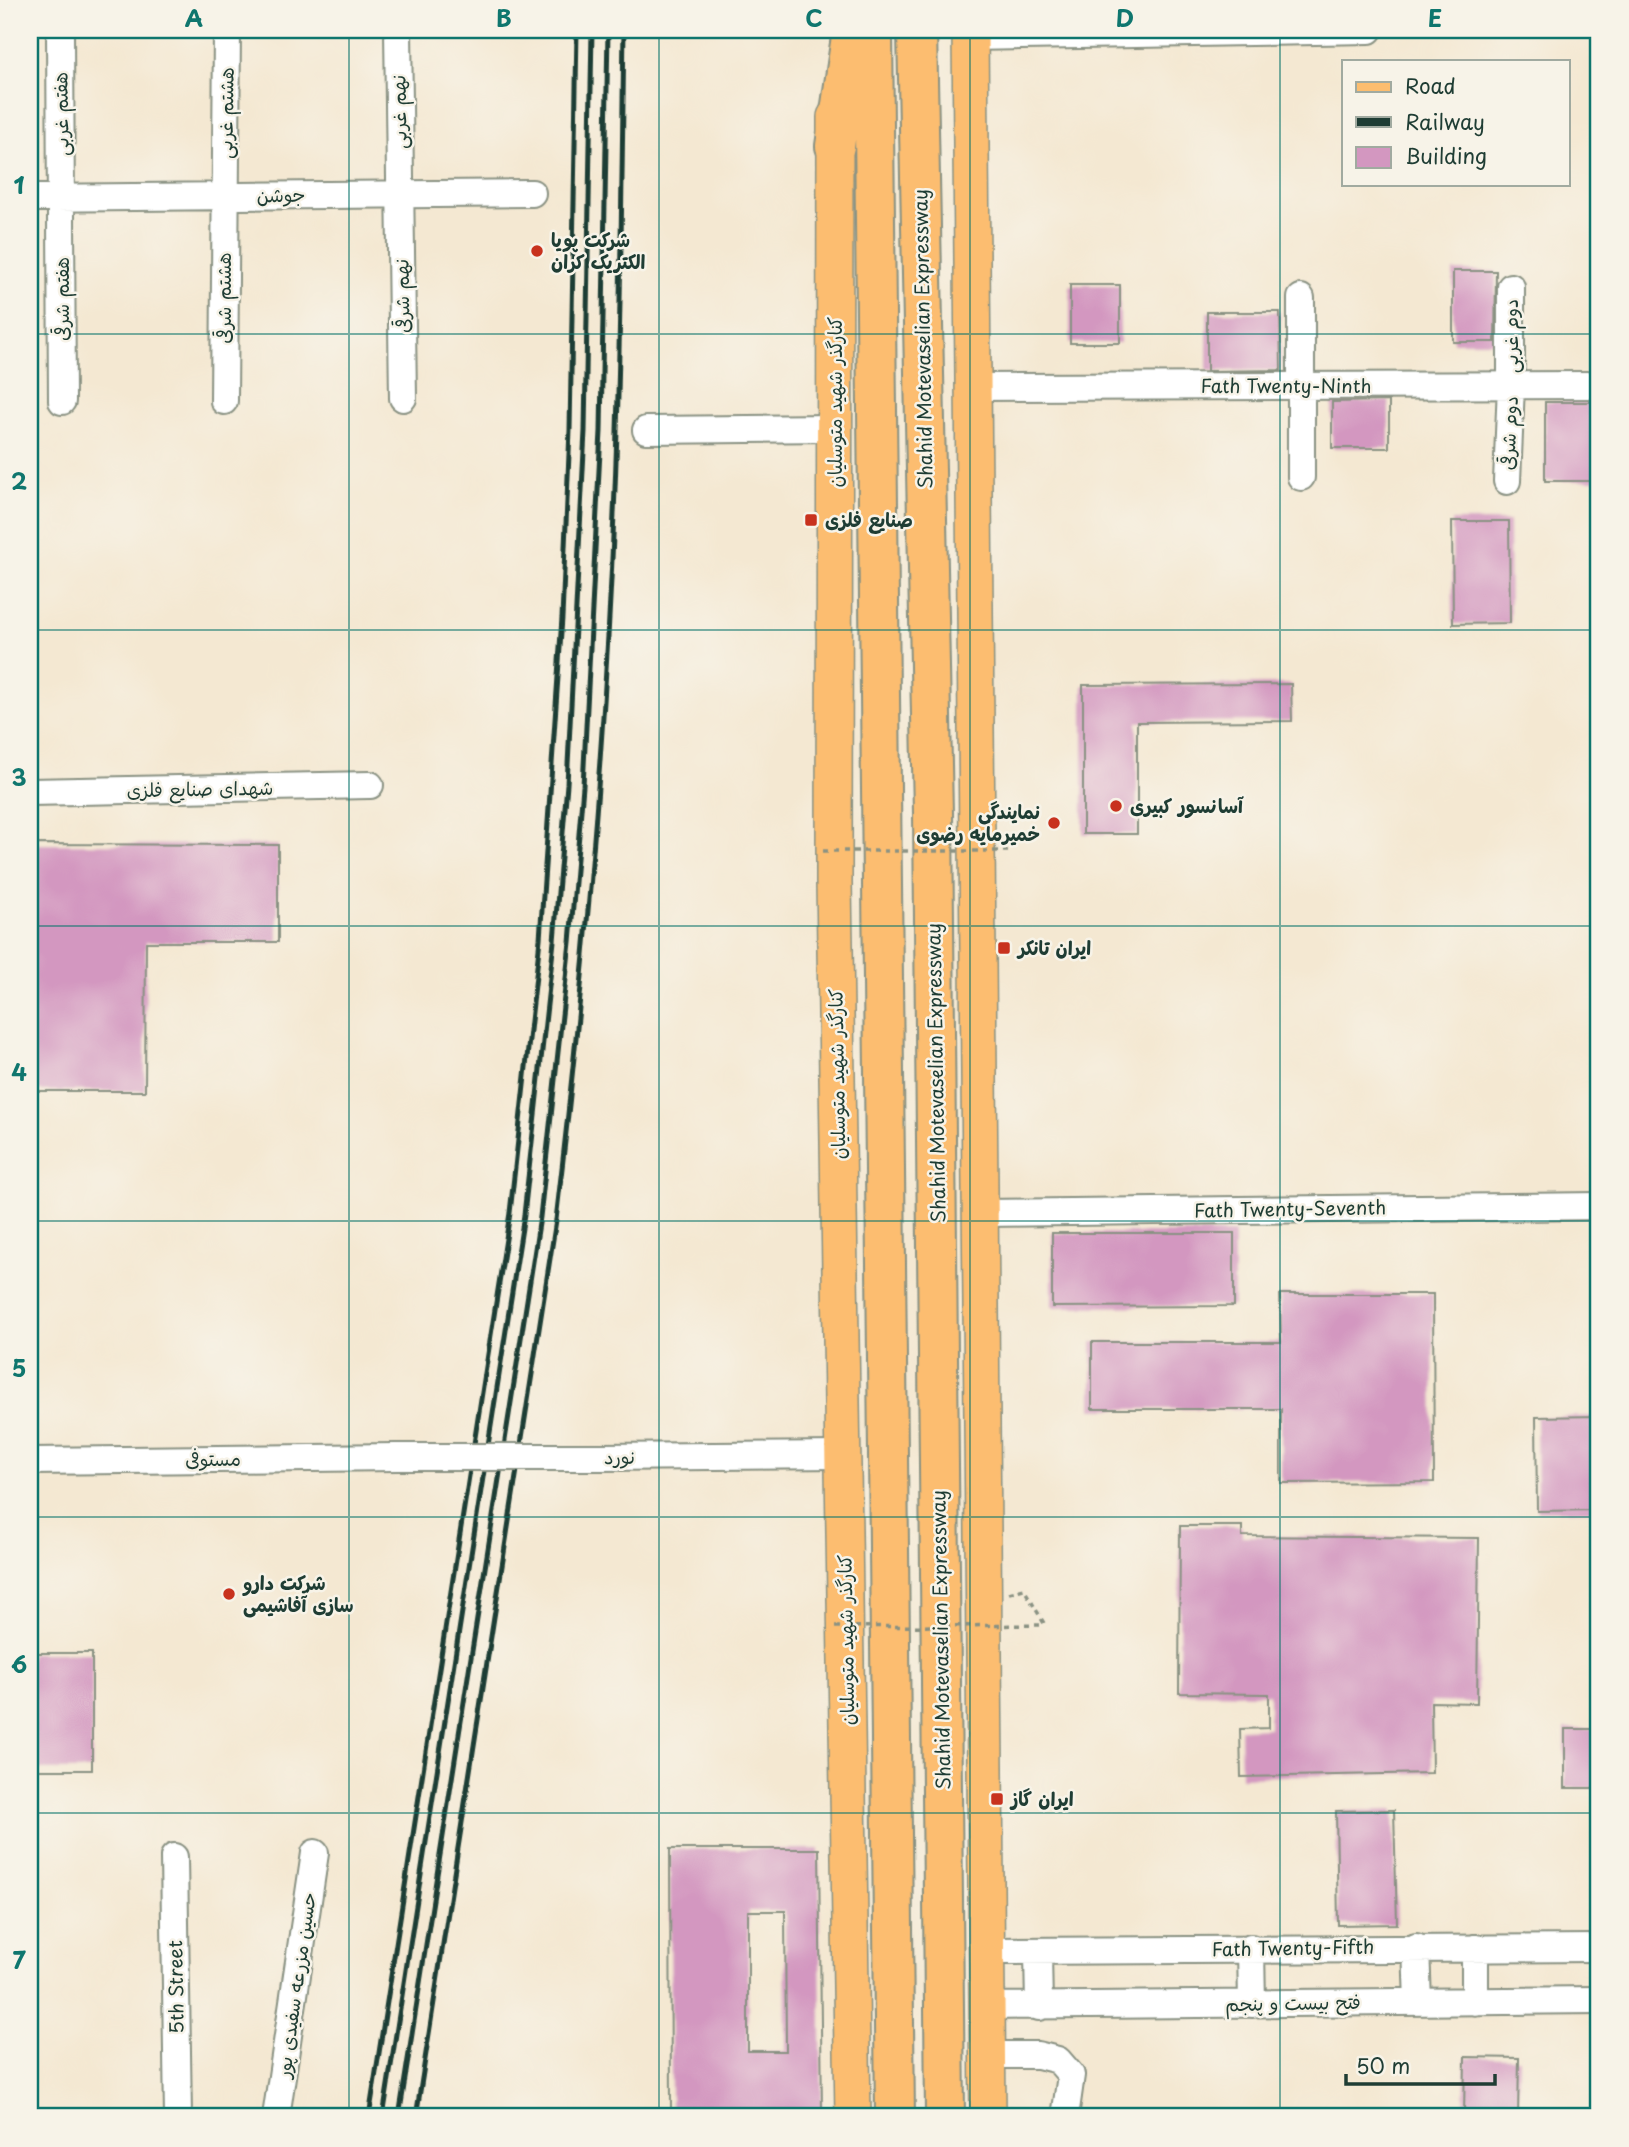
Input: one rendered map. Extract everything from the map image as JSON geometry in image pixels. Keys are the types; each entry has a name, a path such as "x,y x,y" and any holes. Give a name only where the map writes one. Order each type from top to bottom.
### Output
{"highway":[{"path":"835,146 852,30"},
{"path":"873,30 895,2117"},
{"name":"Shahid Motevaselian Expressway","path":"917,30 933,813 945,2117"}],"main road":[{"name":"کنارگذر شهید متوسلیان","path":"834,30 834,882 853,2117"},
{"path":"970,33 988,2117"}],"street":[{"name":"هفتم غربی","path":"60,30 62,198"},
{"name":"هشتم غربی","path":"225,196 227,30"},
{"name":"نهم غربی","path":"398,30 401,194"},
{"path":"970,33 1369,30"},
{"name":"جوشن","path":"30,198 532,193"},
{"name":"نهم شرقی","path":"401,194 403,398"},
{"name":"هشتم شرقی","path":"224,401 225,196"},
{"name":"هفتم شرقی","path":"62,198 62,401"},
{"name":"دوم غربی","path":"1511,287 1511,385"},
{"path":"1301,298 1301,477"},
{"name":"دوم شرقی","path":"1507,481 1511,385"},
{"name":"Fath Twenty-Ninth","path":"973,387 1599,385"},
{"path":"646,430 835,428"},
{"name":"شهدای صنایع فلزی","path":"30,792 370,785"},
{"name":"Fath Twenty-Seventh","path":"981,1213 1599,1206"},
{"name":"نورد","path":"397,1457 843,1455"},
{"name":"مستوفی","path":"30,1461 397,1457"},
{"name":"حسین مزرعه سفیدی پور","path":"276,2117 315,1853"},
{"name":"5th Street","path":"174,1857 178,2117"},
{"path":"1416,1947 1418,2002"},
{"path":"1251,1948 1252,2004"},
{"path":"1475,1948 1475,2002"},
{"name":"Fath Twenty-Fifth","path":"987,1951 1599,1948"},
{"path":"1038,1952 1039,2007"},
{"name":"فتح بیست و پنجم","path":"987,2007 1599,2000"},
{"path":"988,2055 1038,2055 1058,2060 1072,2075 1065,2117"}],"path":[{"path":"822,850 1011,851"},
{"path":"835,1627 1045,1625 1024,1589"}],"building":[{"path":"1453,271 1496,271 1495,342 1453,342"},
{"path":"1070,285 1120,285 1120,343 1070,343"},
{"path":"1207,312 1280,312 1281,370 1207,371"},
{"path":"1389,401 1389,448 1332,448 1332,402"},
{"path":"1545,402 1596,402 1596,481 1545,481"},
{"path":"1452,521 1509,521 1510,623 1453,624"},
{"path":"1291,684 1292,721 1137,722 1137,834 1083,834 1083,685"},
{"path":"30,844 278,845 278,942 146,942 145,1091 30,1091"},
{"path":"1052,1233 1234,1233 1234,1306 1052,1307"},
{"path":"1280,1294 1433,1294 1434,1482 1281,1483 1281,1409 1092,1409 1092,1342 1281,1342"},
{"path":"1599,1416 1599,1510 1537,1511 1536,1417"},
{"path":"1180,1526 1242,1526 1242,1536 1479,1538 1477,1703 1431,1702 1432,1773 1241,1777 1240,1729 1269,1728 1269,1694 1179,1693"},
{"path":"30,1653 92,1653 92,1770 30,1770"},
{"path":"1565,1729 1599,1729 1599,1788 1565,1788"},
{"path":"1394,1810 1397,1924 1338,1925 1336,1811"},
{"path":"670,1849 819,1849 822,2113 671,2114","holes":["748,1911 785,1911 786,2051 748,2051"]},
{"path":"1465,2057 1519,2058 1518,2117 1464,2117"}],"railway":[{"path":"369,2117 510,1213 540,939 562,618 570,430 577,30"},
{"path":"383,2117 524,1215 554,941 567,784 585,431 592,30"},
{"path":"399,2117 540,1217 570,942 583,786 601,431 608,30"},
{"path":"416,2117 556,1220 577,1023 595,826 613,530 620,331 624,30"}],"place":[{"name":"شرکت پویا الکتریک کران","path":"537,251"},
{"name":"صنایع فلزی","path":"811,520"},
{"name":"آسانسور کبیری","path":"1116,806"},
{"name":"نمایندگی خمیرمایه رضوی","path":"1054,823"},
{"name":"ایران تانکر","path":"1004,948"},
{"name":"شرکت دارو سازی آفاشیمی","path":"229,1594"},
{"name":"ایران گاز","path":"997,1799"}]}
